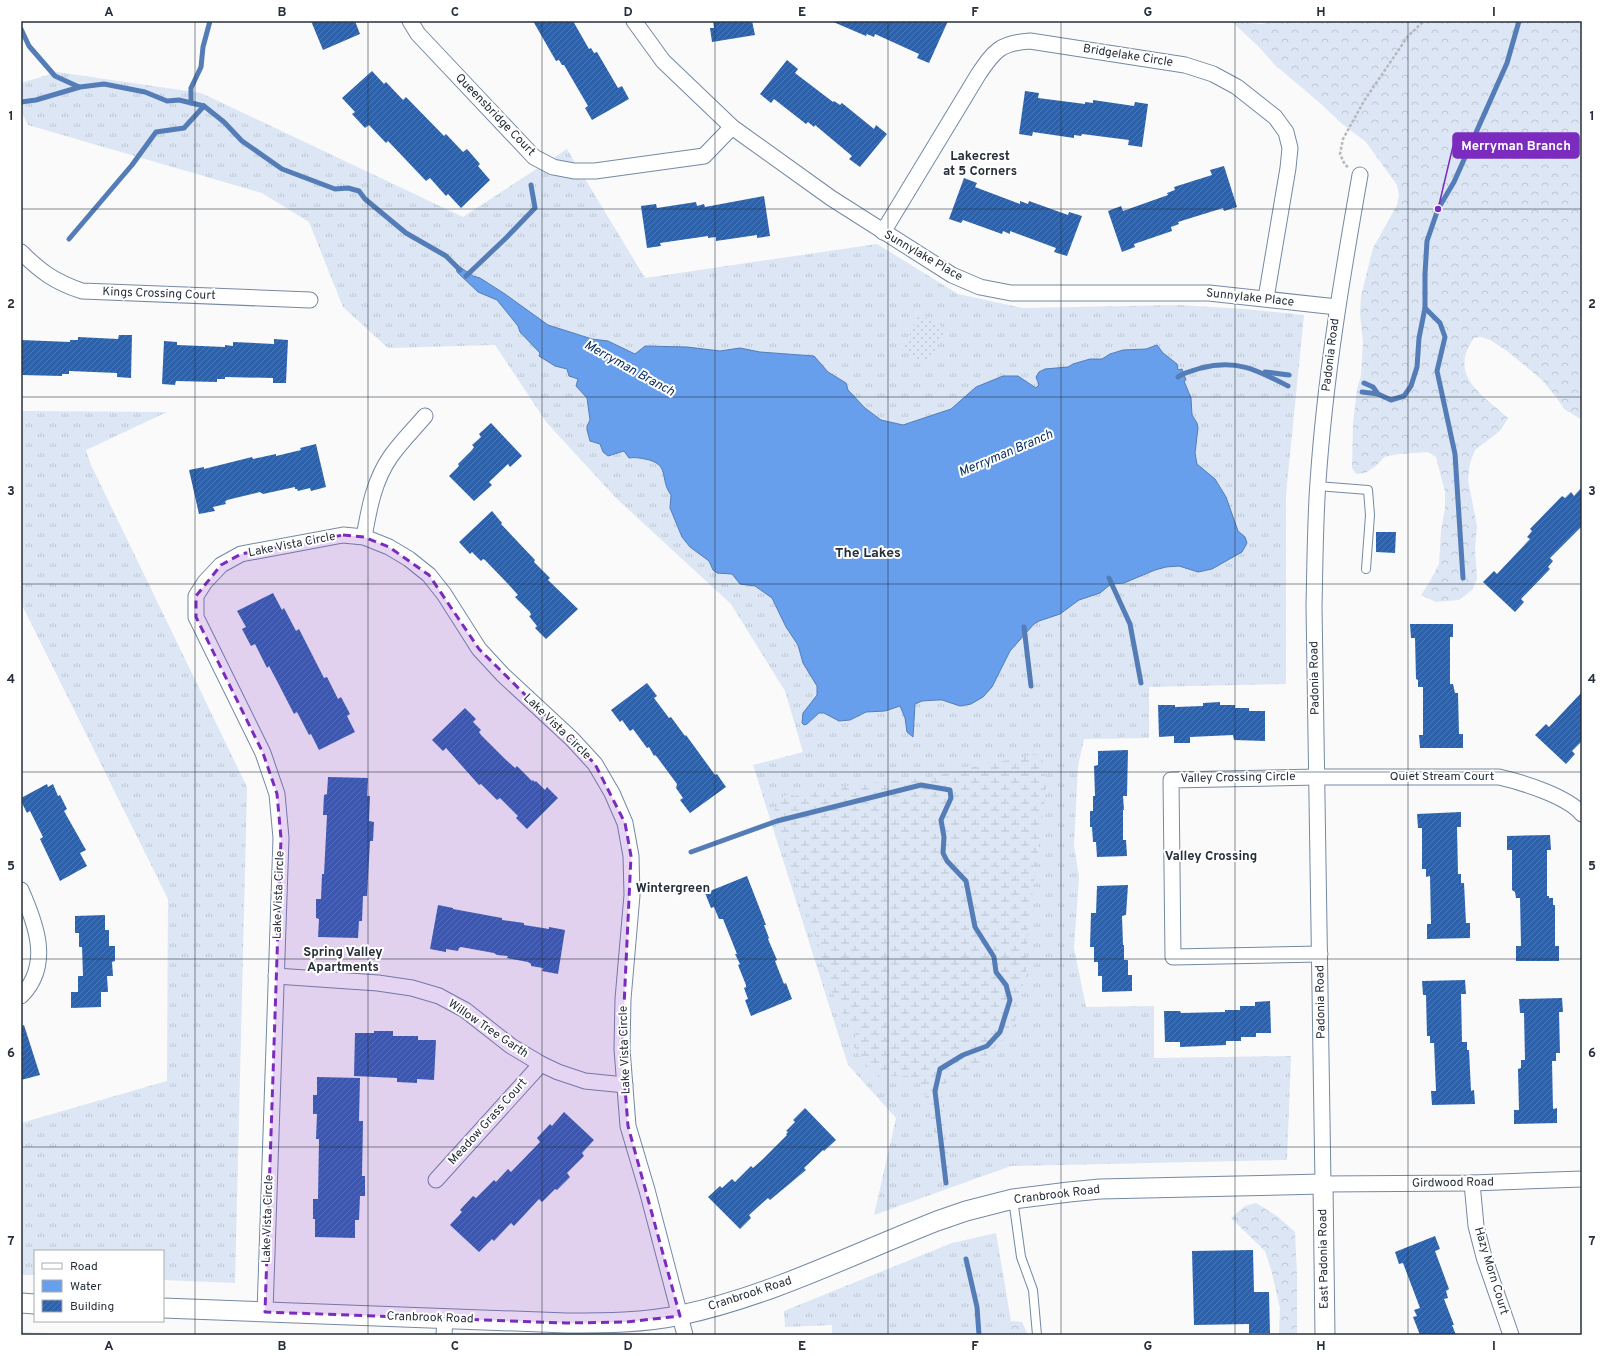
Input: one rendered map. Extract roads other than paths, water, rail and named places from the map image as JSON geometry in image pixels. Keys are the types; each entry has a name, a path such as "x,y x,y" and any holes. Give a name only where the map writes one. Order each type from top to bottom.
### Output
{"street":[{"name":"Queensbridge Court","path":"410,21 418,34 534,157 553,167 574,171 595,171 704,156 732,127"},
{"name":"Sunnylake Place","path":"634,21 663,61 732,127 831,198 883,232 952,275 980,287 1011,293 1202,293 1266,298 1337,307"},
{"name":"Bridgelake Circle","path":"883,232 978,75 987,62 1001,47 1014,42 1030,41 1185,65 1213,74 1237,87 1275,117 1286,132 1290,148 1288,168 1266,298"},
{"name":"Padonia Road","path":"1323,1184 1314,606 1317,486 1337,307 1360,175"},
{"name":"Kings Crossing Court","path":"21,252 43,273 63,285 82,291 310,300"},
{"path":"364,537 370,504 378,480 391,457 425,416"},
{"name":"Lake Vista Circle","path":"265,1312 281,838 277,794 263,753 196,617 196,596 205,582 221,565 241,554 343,535 364,537 389,547 409,559 429,575 444,594 479,649 503,675 572,740 595,764 612,793 625,823 631,856 632,896 623,1000 622,1049 628,1126 685,1335"},
{"name":"Quiet Stream Court","path":"1317,777 1499,777 1523,783 1553,795 1579,810 1582,814"},
{"name":"Valley Crossing Circle","path":"1317,777 1171,780 1173,957 1320,954"},
{"path":"21,890 37,932 40,953 35,976 21,996"},
{"name":"Willow Tree Garth","path":"276,976 378,983 412,988 439,996 465,1010 512,1046 541,1064 558,1072 585,1081 625,1085"},
{"name":"Meadow Grass Court","path":"436,1180 541,1064"},
{"name":"Girdwood Road","path":"1323,1184 1472,1183 1582,1179"},
{"name":"Hazy Morn Court","path":"1472,1183 1476,1226 1484,1257 1511,1335"},
{"name":"Cranbrook Road","path":"164,1308 265,1312 445,1327 655,1320 680,1316 750,1297 937,1221 966,1211 1013,1199 1100,1189 1323,1184"},
{"name":"East Padonia Road","path":"1323,1184 1325,1335"},
{"path":"21,1303 34,1304"}],"lane":[{"path":"1317,486 1368,490 1370,515 1366,569"},
{"path":"1013,1199 1021,1256 1033,1290 1038,1335"}],"water":[{"path":"457,265 505,294 548,325 592,339 608,341 635,354 645,346 687,347 720,351 740,348 760,352 814,356 828,372 846,383 848,390 865,408 881,420 903,425 951,409 976,387 1003,376 1018,376 1036,388 1039,385 1036,377 1039,372 1045,369 1068,367 1090,359 1102,359 1110,354 1123,350 1146,349 1157,345 1163,353 1177,364 1178,370 1182,369 1186,380 1184,381 1191,398 1192,415 1198,428 1195,453 1197,464 1215,479 1226,497 1238,531 1245,537 1247,543 1242,552 1212,569 1198,572 1179,566 1155,570 1124,583 1111,584 1100,593 1079,600 1060,614 1039,621 1034,624 1010,651 992,687 983,697 971,704 960,706 942,700 922,701 915,704 913,737 907,732 905,718 900,706 885,711 866,712 850,720 839,721 824,713 819,713 804,725 802,723 803,713 817,695 817,686 803,663 798,645 786,627 772,598 755,586 740,584 732,574 717,573 713,570 709,561 690,547 682,537 670,508 671,495 661,468 658,464 645,459 629,458 624,451 608,456 603,452 600,444 590,441 587,430 590,420 587,398 576,386 578,379 569,376 567,369 555,366 539,356 540,353 520,332 518,326 497,300 478,292 457,272"}],"waterway":[{"path":"191,103 191,88 201,67 203,47 210,21"},
{"name":"Merryman Branch","path":"1362,392 1378,394 1391,400 1404,396 1411,386 1417,367 1419,338 1425,308 1427,241 1438,209 1454,182 1507,63 1519,21"},
{"path":"21,29 29,46 55,76 79,87"},
{"name":"Merryman Branch","path":"21,102 36,100 80,87 104,84 145,92 167,101 179,100 204,106 224,122 242,141 282,169 335,189 348,188 359,191 365,199 406,233 446,256 460,270"},
{"path":"69,239 132,165 156,132 184,128 204,106"},
{"path":"466,276 535,208 531,185"},
{"path":"1425,308 1440,323 1445,337 1437,371 1455,454 1463,578"},
{"name":"Merryman Branch","path":"1178,377 1201,368 1225,365 1256,371 1288,386"},
{"name":"Merryman Branch","path":"1265,372 1289,375"},
{"name":"Merryman Branch","path":"1364,383 1373,387 1378,394"},
{"path":"1109,578 1130,624 1141,683"},
{"path":"1024,627 1031,686"},
{"path":"691,852 777,821 921,785 950,790 951,798 941,820 944,837 943,853 947,861 966,881 975,927 994,957 996,972 1006,985 1010,1000 1000,1032 987,1046 963,1055 940,1069 935,1091 946,1183"},
{"path":"966,1259 977,1307 979,1335"}],"place":[{"name":"Merryman Branch","path":"1438,209"}],"district":[{"name":"Lakecrest at 5 Corners","path":"980,164"},
{"name":"The Lakes","path":"868,553"},
{"name":"Valley Crossing","path":"1211,857"},
{"name":"Wintergreen","path":"673,889"},
{"name":"Spring Valley Apartments","path":"343,960"}]}
